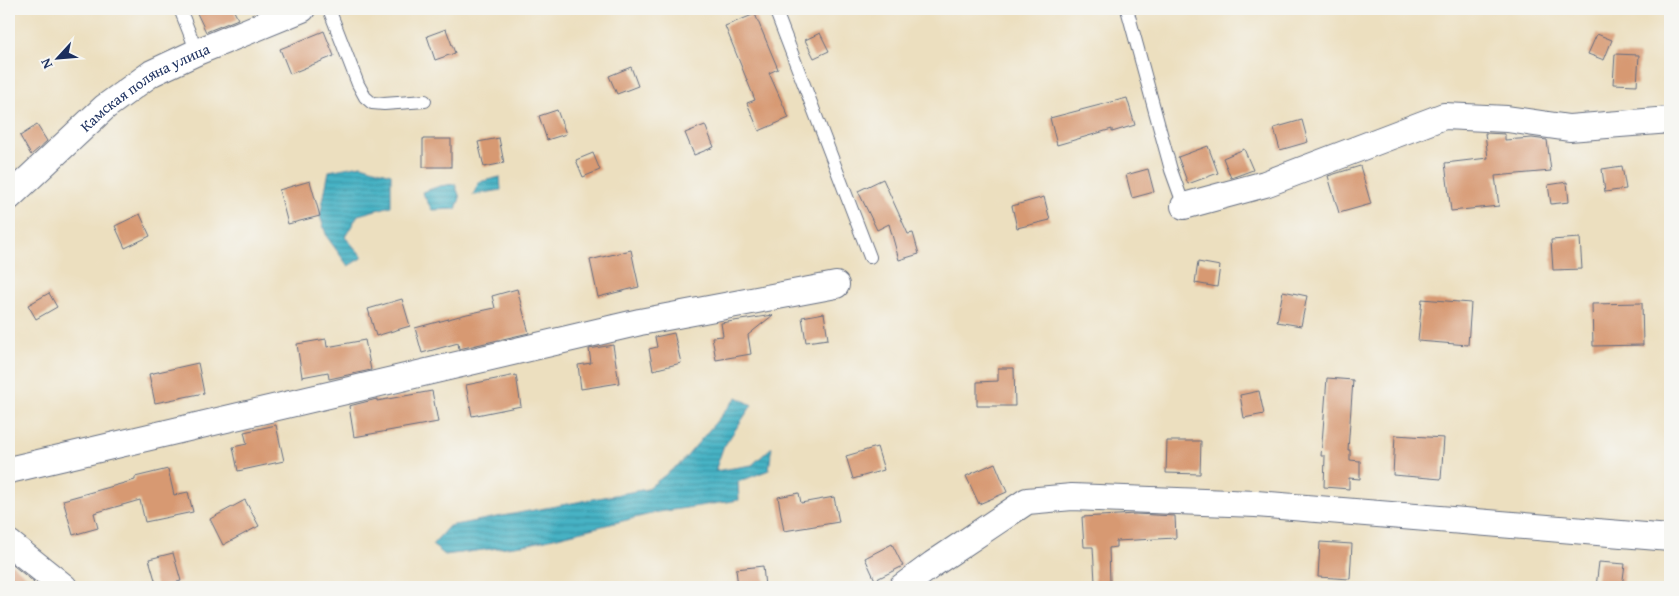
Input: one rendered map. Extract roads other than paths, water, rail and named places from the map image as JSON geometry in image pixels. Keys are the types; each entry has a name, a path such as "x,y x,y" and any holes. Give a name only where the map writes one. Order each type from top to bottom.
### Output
{"street":[{"name":"Камская поляна улица","path":"9,197 106,107 152,73 197,52 302,9"},
{"path":"1184,206 1264,184 1444,116 1507,119 1569,128 1670,120"},
{"path":"9,470 640,322 836,285"},
{"path":"902,587 1027,501 1072,497 1256,504 1670,538"},
{"path":"9,543 64,587"}],"lane":[{"path":"180,9 197,52"},
{"path":"329,9 358,84 365,97 372,103 384,104 424,101"},
{"path":"775,9 870,257"},
{"path":"1126,9 1171,170 1184,206"}],"water":[{"path":"361,165 391,174 391,206 358,215 345,237 363,257 348,266 327,237 320,216 329,171"},
{"path":"500,177 501,190 473,195 479,182"},
{"path":"455,184 460,198 456,209 432,210 422,192 440,186"},
{"path":"737,397 752,405 723,448 715,471 752,465 772,447 769,470 738,482 739,500 659,512 529,544 445,555 432,545 449,526 647,489 682,462"}]}
